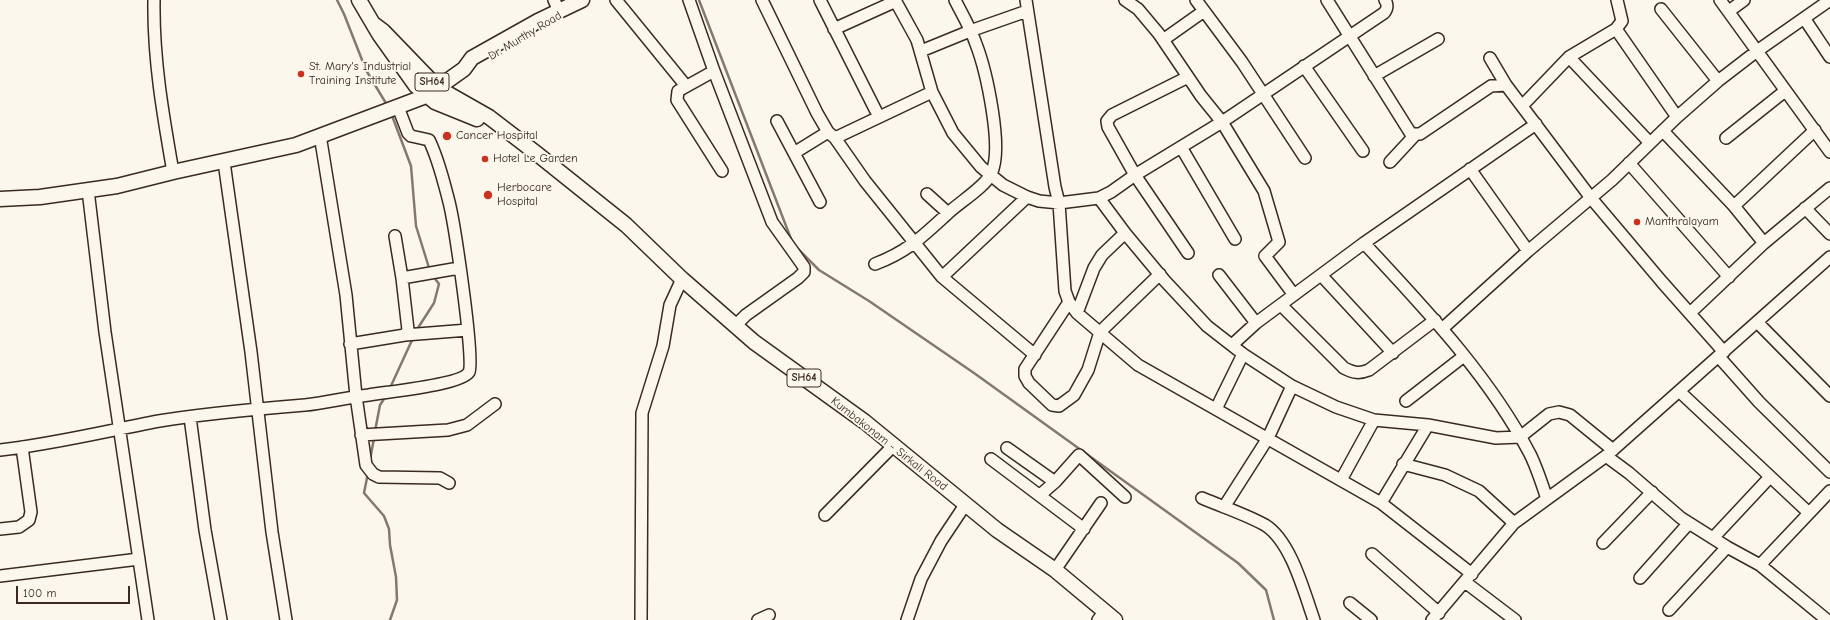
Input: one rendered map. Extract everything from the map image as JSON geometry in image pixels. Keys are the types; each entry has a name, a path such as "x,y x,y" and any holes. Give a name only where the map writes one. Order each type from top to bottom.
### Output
{"main road":[{"name":"Kumbakonam - Sirkali Road","path":"359,0 379,34 416,86 432,92 439,104 500,126 626,225 734,326 865,422 997,530 1055,570 1106,617"},
{"name":"Dr. Murthy Road","path":"0,199 40,197 117,186 296,144 391,109 432,92 464,69 472,58 538,21 556,6 583,0"},
{"name":"Dr. Murthy Road","path":"464,69 475,66 583,0"}],"street":[{"path":"154,0 154,35 157,76 173,172"},
{"path":"616,0 686,86"},
{"path":"689,0 772,222 804,267 804,272 798,278 746,315 734,326"},
{"path":"762,0 817,113 865,181 942,277 1035,355"},
{"path":"820,0 879,117"},
{"path":"875,264 890,259 915,243 948,213 970,196 991,175 996,152 986,78 976,43 955,0"},
{"path":"1125,0 1138,10 1163,40 1201,96 1222,122 1264,191 1279,242 1265,256 1294,295"},
{"path":"1196,0 1263,93 1305,158"},
{"path":"1327,0 1408,131 1415,135"},
{"path":"834,28 895,1 917,40 932,92 953,133 981,167 1003,185 1027,197 1039,201 1059,203 1099,198 1111,192 1134,175 1222,122 1384,13 1387,9 1385,0"},
{"path":"1522,106 1570,57 1616,29 1622,20 1617,0"},
{"path":"1720,0 1830,152"},
{"path":"1728,11 1744,0"},
{"path":"1281,305 1344,368 1353,373 1360,374 1369,370 1439,324 1591,198 1677,117 1718,81 1757,51 1830,0"},
{"path":"921,51 1027,5 1055,187 1059,203 1065,291 1069,302 1078,313 1138,365 1380,503 1516,620"},
{"path":"1661,9 1718,81"},
{"path":"1163,40 1204,11"},
{"path":"1804,18 1830,57"},
{"path":"1616,29 1677,117"},
{"path":"1374,76 1438,39"},
{"path":"1570,57 1650,143"},
{"path":"1490,58 1506,85 1591,198 1690,314 1759,402 1830,472"},
{"path":"1304,66 1363,151"},
{"path":"714,70 678,91 676,96 677,100 722,170"},
{"path":"1188,77 1109,118 1107,121 1108,127 1134,175 1188,253"},
{"path":"1390,162 1415,135 1420,134 1491,86 1506,85"},
{"path":"1726,138 1786,91"},
{"path":"794,153 832,135 879,117 932,92"},
{"path":"0,450 190,417 257,408 307,405 356,396 422,388 462,379 469,373 468,330 449,199 433,147 429,140 411,136 391,109"},
{"path":"777,121 820,202"},
{"path":"1232,345 1256,323 1364,243 1536,124"},
{"path":"1734,206 1815,130"},
{"path":"1663,131 1734,206 1764,243"},
{"path":"320,134 346,295 350,344 361,435 369,469 380,477 440,478 449,482"},
{"path":"1181,146 1235,240"},
{"path":"224,162 272,532 286,620"},
{"path":"1629,163 1729,277"},
{"path":"1470,169 1528,251"},
{"path":"1690,314 1764,243 1830,188"},
{"path":"88,190 105,332 148,620"},
{"path":"927,194 948,213"},
{"path":"942,277 1027,197"},
{"path":"1099,198 1125,233 1207,326 1243,354 1292,386 1336,407 1374,420 1428,424 1496,438 1520,437 1549,414 1559,412 1570,415 1652,492 1689,523 1727,547 1760,565 1828,620"},
{"path":"1805,208 1830,234"},
{"path":"1078,313 1094,268 1102,255 1125,233"},
{"path":"395,236 408,330 405,336"},
{"path":"1364,243 1439,324 1483,380 1531,455 1548,499"},
{"path":"1372,554 1435,616 1514,523 1610,453 1722,355 1830,257"},
{"path":"402,278 459,268"},
{"path":"1069,302 1026,369 1025,376 1029,383 1052,405 1059,406 1074,395 1088,370 1100,332 1160,274"},
{"path":"1219,275 1256,323"},
{"path":"1321,276 1393,353"},
{"path":"641,620 642,413 663,346 670,305 682,279"},
{"path":"1757,322 1830,396"},
{"path":"350,344 405,336 468,330"},
{"path":"1216,409 1243,354"},
{"path":"1406,401 1464,356"},
{"path":"1224,507 1268,438 1292,386"},
{"path":"1680,392 1809,513"},
{"path":"361,435 448,430 467,425 494,404"},
{"path":"190,417 205,530 221,620"},
{"path":"1341,480 1374,420"},
{"path":"1380,503 1428,424"},
{"path":"825,515 894,445"},
{"path":"0,529 19,527 29,520 30,512 22,447"},
{"path":"1007,448 1055,482"},
{"path":"1040,495 1055,482 1080,455 1125,497"},
{"path":"991,458 1084,529"},
{"path":"1403,464 1445,475 1479,491 1514,523"},
{"path":"1712,538 1770,477"},
{"path":"1760,565 1830,491"},
{"path":"1602,543 1652,492"},
{"path":"1202,498 1266,526 1279,539 1290,556 1314,620"},
{"path":"1055,570 1101,503"},
{"path":"907,620 921,579 941,541 966,505"},
{"path":"1640,578 1689,523"},
{"path":"1669,610 1727,547"},
{"path":"0,576 139,559"},
{"path":"1350,603 1371,620"},
{"path":"758,620 769,615"}],"waterway":[{"path":"337,0 366,70 387,105"},
{"path":"699,0 793,244"},
{"path":"391,113 411,166 416,226 430,271"},
{"path":"798,249 819,270 869,301 974,373 1238,563 1266,590 1274,620"},
{"path":"416,331 434,303 439,284 433,276"},
{"path":"390,388 413,338"},
{"path":"375,431 380,405 386,396"},
{"path":"370,460 374,438"},
{"path":"368,473 364,493 384,516 389,529 390,545 396,577 397,600 390,620"}],"place":[{"name":"St. Mary's Industrial Training Institute","path":"301,74"},
{"name":"Cancer Hospital","path":"447,136"},
{"name":"Hotel Le Garden","path":"485,159"},
{"name":"Herbocare Hospital","path":"488,195"},
{"name":"Manthralayam","path":"1637,222"}]}
